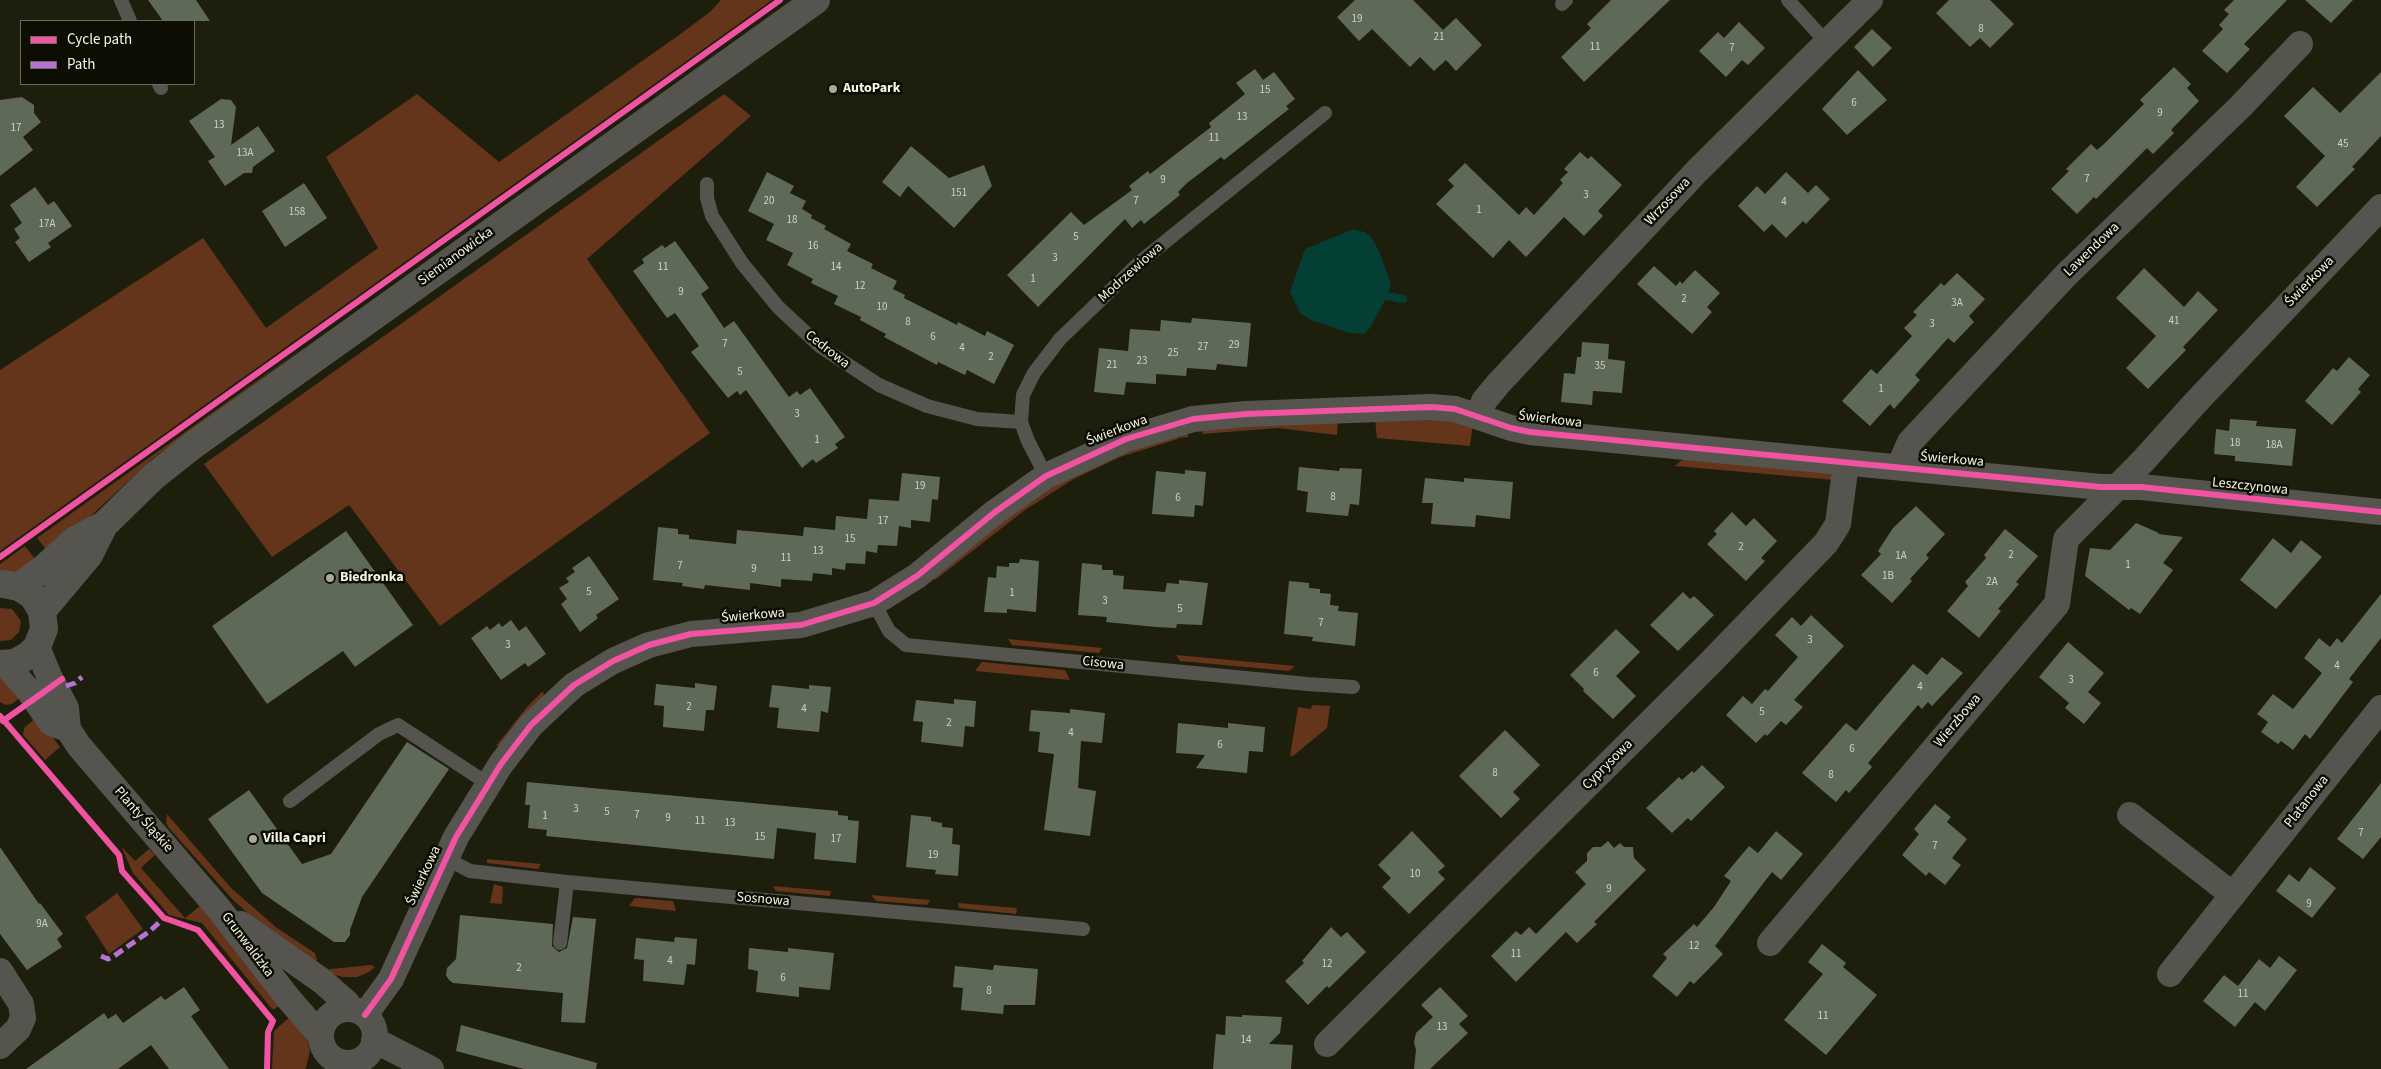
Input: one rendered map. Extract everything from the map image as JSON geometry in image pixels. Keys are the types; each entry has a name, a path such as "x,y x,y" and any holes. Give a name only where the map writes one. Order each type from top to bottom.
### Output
{"street":[{"name":"Siemianowicka","path":"10,585 43,569 75,540 104,525 154,477 192,446 816,0"},
{"name":"Wrzosowa","path":"1479,415 1484,401 1498,384 1697,170 1870,0"},
{"name":"Lawendowa","path":"1902,468 1910,442 2060,282 2240,107 2300,44"},
{"name":"Świerkowa","path":"357,1012 396,968 456,837 510,752 551,705 574,685 627,653 649,644 691,634 801,625 874,603 917,576 995,512 1046,476 1126,438 1193,419 1246,414 1431,407 1455,409 1479,415 1511,428 1530,432 2117,487 2381,207"},
{"name":"Cyprysowa","path":"1327,1044 1710,663 1826,543 1838,524 1846,463"},
{"name":"Leszczynowa","path":"2117,487 2141,487 2381,512"},
{"name":"Wierzbowa","path":"1770,944 2057,604 2066,539 2117,487"},
{"name":"Siemianowicka","path":"42,611 89,555 104,525"},
{"path":"3,665 24,659 37,646 44,629 42,611 33,596 10,585"},
{"name":"Planty Śląskie","path":"37,646 49,676 66,708 68,729 79,746 220,909"},
{"name":"Planty Śląskie","path":"3,665 29,691 52,723 68,729"},
{"name":"Platanowa","path":"2170,974 2381,708"},
{"path":"2130,815 2233,895"},
{"name":"Grunwaldzka","path":"220,909 322,980 357,1012"},
{"name":"Grunwaldzka","path":"220,909 288,998 322,1036"},
{"path":"0,971 21,1004 23,1018 18,1029 0,1046"},
{"path":"340,1010 357,1012 372,1025 374,1040 370,1052 361,1060 340,1066 326,1051 322,1036 327,1020 340,1010"},
{"path":"374,1040 431,1069"}],"lane":[{"path":"121,0 130,20"},
{"path":"1788,0 1827,42"},
{"name":"Modrzewiowa","path":"1046,476 1028,441 1021,422 1023,394 1034,372 1060,339 1140,262 1325,113"},
{"name":"Cedrowa","path":"707,184 707,198 712,216 742,263 778,307 818,344 879,385 928,406 977,419 1021,422"},
{"name":"Cisowa","path":"874,603 889,631 906,645 1353,687"},
{"path":"290,801 379,734 398,725 490,785"},
{"name":"Sosnowa","path":"446,858 470,871 567,882 1083,929"},
{"path":"560,943 567,882"}],"shaded area":[{"path":"721,0 772,0 0,551 0,370 203,238 266,328 378,248 326,157 417,94 499,162 679,35 710,12"},
{"path":"724,94 751,116 587,259 710,433 440,626 349,505 272,557 204,464"},
{"path":"311,342 152,459 50,554 37,538"},
{"path":"1436,415 1473,423 1470,446 1377,438 1375,419"},
{"path":"1338,421 1337,435 1278,428 1202,434 1204,426"},
{"path":"1184,430 1189,437 1180,438 1180,436 1178,439 1120,457 1072,480 1025,510 935,580 932,576 1052,482"},
{"path":"1684,458 1828,471 1835,480 1675,466"},
{"path":"25,546 39,564 27,571 0,574 0,564"},
{"path":"0,608 12,609 21,621 19,632 11,640 0,641"},
{"path":"1008,639 1102,648 1099,653 1012,645"},
{"path":"1176,655 1295,666 1289,671 1180,661"},
{"path":"982,662 1065,670 1070,680 975,671"},
{"path":"0,675 22,696 12,704 6,705 0,702"},
{"path":"543,691 544,697 502,746 496,746 527,707"},
{"path":"1312,705 1330,706 1327,728 1293,756 1290,756 1298,707 1311,709"},
{"path":"37,717 60,747 45,760 23,735 24,728"},
{"path":"167,814 231,888 277,928 315,953 317,960 313,965 233,900 169,828 166,823"},
{"path":"121,846 135,861 149,849 155,855 141,868 185,918 200,906 282,1003 275,1009 272,1009 202,923 169,915 133,873"},
{"path":"487,859 541,864 538,869 487,863"},
{"path":"494,884 503,887 502,904 490,903"},
{"path":"773,886 831,891 830,896 776,891"},
{"path":"117,893 143,929 109,954 85,917"},
{"path":"871,895 930,900 927,905 876,901"},
{"path":"635,898 673,901 676,911 629,906"},
{"path":"958,903 1017,908 1016,914 959,908"},
{"path":"371,965 375,967 357,977 343,977 327,973 330,969"},
{"path":"292,1015 307,1037 310,1051 306,1067 305,1069 272,1069 274,1031"}],"water":[{"path":"1354,229 1364,232 1371,237 1379,251 1391,285 1370,328 1364,334 1349,333 1311,320 1300,313 1290,292 1305,249"}],"building":[{"path":"148,0 196,0 210,21 195,20 162,20"},
{"path":"1355,0 1413,0 1443,30 1456,18 1482,45 1456,71 1446,60 1434,71 1420,57 1410,67 1372,29 1359,41 1337,17"},
{"path":"1611,0 1670,0 1584,82 1561,57 1591,28 1587,24"},
{"path":"1949,0 1990,0 2014,24 1990,48 1980,38 1970,47 1936,13"},
{"path":"2234,0 2287,0 2244,44 2250,49 2227,73 2202,51 2223,29 2219,25 2229,14 2224,10"},
{"path":"2305,0 2353,0 2331,23"},
{"path":"1739,22 1765,48 1748,65 1742,60 1726,77 1699,51 1718,32 1724,38"},
{"path":"1872,29 1892,48 1873,67 1854,47"},
{"path":"2174,67 2191,84 2187,88 2199,101 2171,130 2174,133 2153,154 2147,148 2096,199 2094,197 2077,214 2051,189 2069,171 2066,169 2091,144 2097,150 2104,144 2144,104 2140,100"},
{"path":"1255,69 1263,80 1274,72 1295,99 1286,106 1289,109 1224,160 1221,157 1187,183 1178,192 1180,195 1144,224 1141,220 1132,228 1125,219 1038,307 1007,275 1071,212 1084,225 1132,190 1129,186 1148,171 1150,174 1211,127 1209,123 1245,94 1236,83"},
{"path":"1858,70 1887,100 1847,135 1822,109"},
{"path":"2381,72 2381,136 2352,167 2355,169 2317,207 2296,187 2325,156 2284,116 2313,87 2340,113"},
{"path":"22,97 34,105 34,113 41,122 23,137 33,150 0,176 0,100"},
{"path":"221,99 231,100 236,107 231,145 258,126 275,151 253,167 252,173 244,173 225,186 208,161 215,157 189,121"},
{"path":"911,146 949,178 984,165 992,186 954,228 908,186 900,197 882,182"},
{"path":"1580,152 1588,159 1591,156 1622,185 1598,211 1603,216 1584,236 1564,217 1526,257 1509,240 1493,258 1436,204 1454,186 1448,180 1465,163 1519,215 1526,207 1534,215 1563,183 1560,180 1568,172 1564,169"},
{"path":"767,172 794,186 790,193 806,201 802,209 812,215 811,218 826,226 824,229 851,244 847,251 873,264 871,268 897,281 893,289 905,295 904,298 957,325 958,322 985,336 987,331 1014,345 994,384 967,370 965,375 938,362 937,365 884,337 886,334 860,320 861,317 834,304 838,296 811,283 813,279 787,265 793,253 766,240 774,224 748,211"},
{"path":"1786,172 1808,193 1816,185 1830,199 1806,224 1803,221 1786,238 1772,224 1764,232 1738,206 1757,186 1765,194"},
{"path":"304,183 327,218 285,247 262,211"},
{"path":"35,187 48,205 54,201 72,226 48,243 51,247 29,262 15,242 20,238 14,229 22,223 10,205"},
{"path":"675,241 709,288 701,294 724,328 734,321 789,397 797,391 800,395 810,388 845,437 835,444 838,448 816,463 813,459 802,468 746,390 740,395 737,391 728,398 691,352 699,346 675,313 667,318 633,271 644,263 642,259 662,245 665,248"},
{"path":"1654,266 1676,286 1680,281 1682,284 1695,270 1720,293 1707,307 1712,312 1692,334 1637,284"},
{"path":"2144,268 2184,307 2198,291 2218,310 2183,347 2186,350 2148,389 2126,368 2156,336 2116,298"},
{"path":"1957,273 1985,299 1969,316 1974,322 1954,343 1948,338 1915,375 1920,380 1894,409 1890,404 1870,426 1842,401 1871,369 1877,374 1912,336 1904,328 1917,315 1913,312 1941,283 1944,286"},
{"path":"1192,318 1251,323 1247,367 1217,364 1216,370 1187,368 1186,376 1156,374 1156,384 1126,382 1124,395 1094,392 1099,348 1128,351 1130,329 1160,331 1161,320 1191,323"},
{"path":"1582,342 1609,344 1608,359 1625,361 1622,393 1593,391 1592,405 1561,402 1564,373 1575,374 1577,357 1581,357"},
{"path":"2349,357 2370,375 2358,389 2361,392 2332,425 2305,401 2333,368 2337,371"},
{"path":"2230,419 2257,421 2256,426 2296,429 2292,466 2235,461 2235,456 2214,454 2216,429 2229,431"},
{"path":"1299,467 1339,471 1340,468 1362,469 1359,505 1350,504 1348,516 1306,512 1308,492 1297,490"},
{"path":"1185,470 1206,472 1203,506 1195,505 1194,517 1152,514 1156,471 1185,474"},
{"path":"902,473 940,477 938,500 932,499 930,522 911,520 911,528 899,526 897,546 878,545 877,553 866,551 865,564 846,563 845,570 832,568 832,575 813,573 812,581 781,579 781,587 750,583 750,590 705,585 704,589 682,586 683,583 653,580 658,527 678,529 678,534 689,535 689,539 736,544 737,530 803,536 804,527 835,530 836,516 867,519 869,499 899,501"},
{"path":"1425,478 1464,482 1464,478 1513,482 1510,519 1476,515 1475,527 1431,524 1433,503 1422,503"},
{"path":"1916,506 1945,534 1926,555 1929,558 1910,579 1912,581 1892,603 1861,575 1881,554 1878,551 1893,528"},
{"path":"1732,512 1746,526 1754,518 1777,541 1761,558 1765,561 1746,581 1707,544 1717,534 1714,531"},
{"path":"2136,523 2158,534 2183,537 2163,563 2173,570 2140,614 2131,608 2129,610 2085,576 2090,548 2110,550"},
{"path":"2005,529 2038,556 2016,582 2019,584 1998,609 2001,611 1979,638 1947,611 1968,586 1965,582 1986,558 1984,555"},
{"name":"Biedronka","path":"346,531 413,625 355,667 343,651 267,704 212,626"},
{"path":"2273,538 2291,553 2301,540 2322,557 2276,609 2240,580"},
{"path":"589,556 619,599 596,615 598,618 580,632 561,604 567,599 559,588 569,582 566,578 575,572 572,568"},
{"path":"1020,559 1039,561 1036,612 1007,609 1007,613 984,612 988,577 996,578 997,566 1009,567 1009,563 1019,563"},
{"path":"1082,563 1102,565 1102,570 1113,570 1113,575 1124,576 1123,589 1165,592 1167,583 1179,584 1179,580 1208,583 1202,625 1177,624 1176,628 1156,627 1106,622 1107,617 1078,615"},
{"path":"1289,581 1309,583 1309,588 1320,589 1320,593 1331,594 1330,605 1339,606 1338,611 1358,613 1355,646 1312,641 1313,637 1284,634"},
{"path":"1683,592 1690,599 1694,596 1714,615 1678,651 1650,625"},
{"path":"2381,594 2381,638 2349,679 2353,682 2310,739 2305,734 2293,750 2281,741 2278,744 2261,732 2268,722 2257,714 2273,694 2293,709 2322,673 2304,658 2319,638 2330,647 2337,638 2342,643"},
{"path":"1811,615 1844,646 1794,700 1803,707 1786,725 1781,721 1767,736 1765,734 1756,743 1726,715 1743,696 1752,704 1765,689 1768,691 1798,657 1775,635 1792,617 1801,626"},
{"path":"511,620 519,631 526,626 546,654 528,667 525,663 501,680 471,638 487,626 490,630 499,623 502,627"},
{"path":"1616,629 1640,652 1616,676 1636,696 1613,719 1583,691 1584,689 1570,675"},
{"path":"2068,642 2104,673 2088,692 2101,703 2084,724 2065,708 2069,703 2039,677"},
{"path":"1942,657 1963,673 1932,706 1928,702 1922,709 1918,705 1868,763 1872,767 1849,793 1846,790 1836,802 1802,773 1846,723 1856,731 1913,664 1927,675"},
{"path":"695,683 717,686 714,710 706,710 704,731 663,727 664,706 654,705 656,684 695,688"},
{"path":"772,685 809,689 809,685 831,687 828,713 821,711 819,732 777,728 779,708 769,707"},
{"path":"954,699 976,701 974,727 965,726 963,747 921,742 923,722 913,721 916,700 954,704"},
{"path":"1070,709 1105,713 1102,743 1081,741 1078,788 1096,791 1090,836 1044,830 1054,754 1038,752 1040,732 1029,731 1031,710 1070,713"},
{"path":"1178,723 1228,728 1228,723 1265,727 1263,752 1249,751 1247,773 1196,768 1205,755 1176,753"},
{"path":"1505,730 1540,765 1513,792 1520,799 1501,818 1459,776"},
{"name":"Villa Capri","path":"407,742 449,769 362,897 350,930 350,935 345,942 334,942 262,893 208,819 249,790 302,864 331,854"},
{"path":"1702,765 1725,787 1691,821 1688,818 1672,833 1646,808 1679,777 1682,780 1692,771 1694,773"},
{"path":"527,782 838,811 838,815 848,816 848,820 859,821 856,863 814,859 816,833 777,828 774,859 546,836 547,830 528,828 530,805 525,805"},
{"path":"2381,783 2381,837 2363,859 2337,839"},
{"path":"1935,804 1951,817 1947,822 1967,839 1952,858 1961,865 1945,885 1929,872 1926,876 1902,855 1919,834 1914,829"},
{"path":"911,815 931,817 931,821 942,823 942,827 953,828 952,844 960,845 958,876 935,874 936,870 906,867"},
{"path":"1412,831 1445,866 1438,872 1445,879 1409,914 1382,887 1391,878 1378,865"},
{"path":"1776,831 1803,854 1781,880 1772,872 1715,946 1723,954 1694,984 1690,981 1677,997 1652,976 1667,958 1663,954 1694,924 1697,927 1714,907 1731,881 1724,876 1749,846 1758,853"},
{"path":"1608,841 1614,848 1620,843 1624,847 1633,847 1634,858 1646,870 1594,922 1597,924 1577,943 1566,932 1516,982 1491,956 1516,931 1521,935 1529,927 1536,934 1586,884 1575,872 1587,861 1587,853 1593,847 1601,847"},
{"path":"0,847 39,904 63,934 57,939 62,947 27,970 0,934"},
{"path":"2310,867 2336,888 2312,918 2276,891 2289,874 2299,882"},
{"path":"460,915 553,924 552,946 559,952 567,948 573,917 596,919 585,1023 561,1022 563,993 453,983 449,980 446,975 447,968 456,959"},
{"path":"1331,927 1341,937 1347,932 1366,952 1329,988 1327,986 1308,1005 1285,981 1304,963 1302,961"},
{"path":"675,937 697,939 695,965 687,964 684,985 643,981 644,960 634,959 636,938 674,942"},
{"path":"1822,944 1846,963 1843,967 1877,995 1826,1055 1784,1020 1823,974 1808,962"},
{"path":"749,948 788,952 788,948 834,953 830,990 799,987 799,997 756,992 758,971 748,969"},
{"path":"2279,956 2297,970 2265,1011 2255,1002 2235,1027 2203,1001 2224,975 2238,986 2259,959 2270,968"},
{"path":"994,965 1038,969 1035,1005 1004,1005 1003,1014 961,1010 963,988 953,987 955,966 993,970"},
{"path":"184,987 200,1010 191,1016 229,1069 169,1069 151,1045 118,1069 26,1069 104,1013 108,1019 116,1014 123,1023 161,996 165,1000"},
{"path":"1440,987 1468,1016 1459,1024 1468,1033 1430,1069 1414,1069 1416,1033 1433,1017 1421,1005"},
{"path":"1242,1015 1282,1017 1280,1033 1269,1044 1293,1045 1291,1069 1213,1069 1216,1034 1225,1035 1226,1016 1242,1017"},
{"path":"461,1025 597,1063 596,1069 524,1069 456,1051"}],"waterway":[{"path":"1387,296 1403,299"}],"marked path":[{"path":"66,686 75,683 82,677"},
{"path":"101,956 108,959 114,956 150,931 164,918"}],"cycle path":[{"path":"0,557 780,0"},
{"path":"365,1015 391,979 456,837 501,764 531,725 574,685 613,661 649,645 691,634 801,625 874,603 917,576 995,512 1046,476 1126,439 1193,419 1246,414 1431,407 1455,409 1511,428 1530,432 2101,487 2141,487 2381,512"},
{"path":"3,721 62,679"},
{"path":"0,716 119,855 122,871 164,918 198,930 273,1021 268,1032 267,1069"}],"place":[{"name":"AutoPark","path":"833,89"},
{"name":"Biedronka","path":"330,578"},
{"name":"Villa Capri","path":"253,839"}]}
